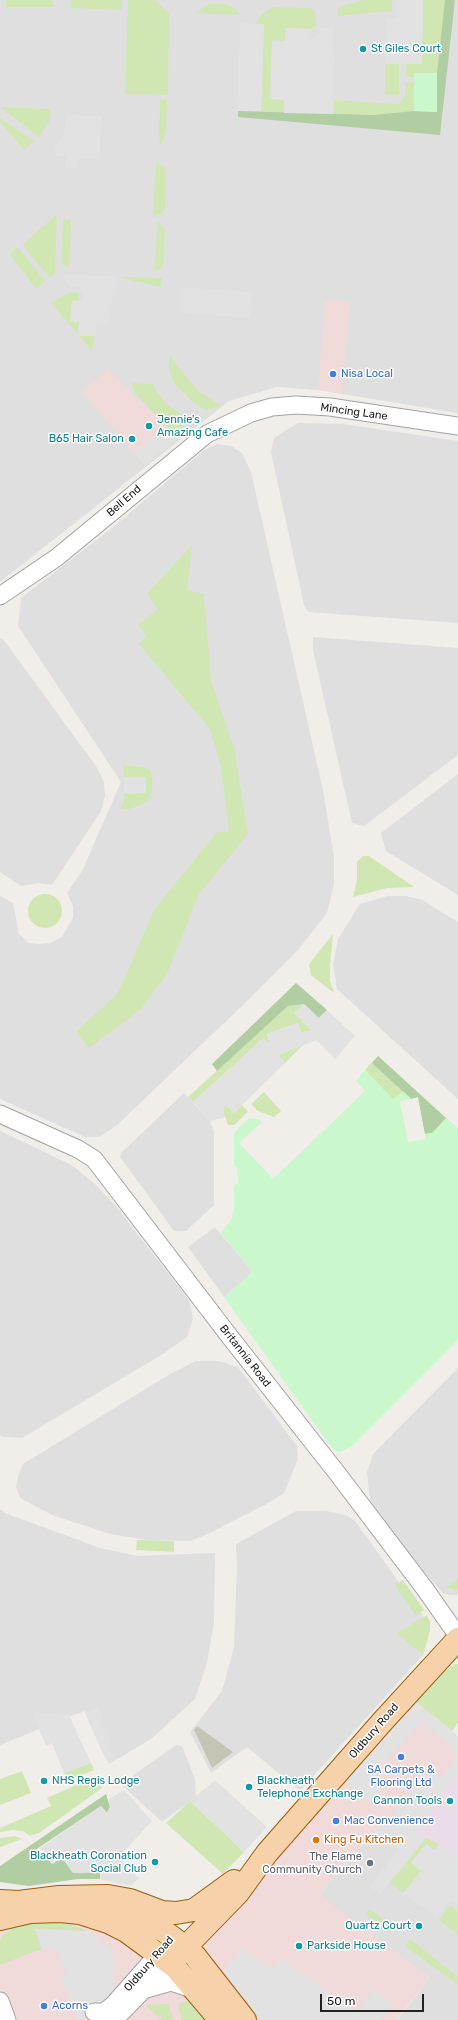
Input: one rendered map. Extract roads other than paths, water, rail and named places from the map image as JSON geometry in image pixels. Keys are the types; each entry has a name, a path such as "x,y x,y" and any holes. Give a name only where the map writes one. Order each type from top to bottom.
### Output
{"main road":[{"name":"Oldbury Road","path":"149,1948 184,1940 227,1887 267,1853 382,1722 458,1639"},
{"path":"37,1901 65,1896 108,1896 130,1900 162,1912 208,1911 203,1957 205,1969"},
{"path":"0,1901 78,1903 114,1910 184,1940 245,2020"},
{"path":"0,1919 30,1912 60,1911 80,1913 108,1922 149,1948 184,1976 220,2020"}],"street":[{"name":"Mincing Lane","path":"251,413 272,407 296,405 330,407 458,426"},
{"name":"Bell End","path":"0,596 56,558 207,434 231,421 251,413"},
{"name":"Britannia Road","path":"0,1114 78,1149 94,1159 425,1589 458,1636"},
{"name":"Oldbury Road","path":"98,2016 113,2005 144,1971 149,1948"},
{"name":"Oldbury Road","path":"114,2020 145,1989 149,1948"},
{"path":"145,1989 171,1982 196,1990"},
{"path":"0,2001 7,2020"}],"place":[{"name":"St Giles Court","path":"363,49"},
{"name":"Nisa Local","path":"333,374"},
{"name":"Jennie's Amazing Cafe","path":"149,426"},
{"name":"B65 Hair Salon","path":"132,439"},
{"name":"SA Carpets & Flooring Ltd","path":"401,1757"},
{"name":"NHS Regis Lodge","path":"44,1781"},
{"name":"Blackheath Telephone Exchange","path":"249,1787"},
{"name":"Cannon Tools","path":"450,1801"},
{"name":"Mac Convenience","path":"336,1821"},
{"name":"King Fu Kitchen","path":"316,1840"},
{"name":"Blackheath Coronation Social Club","path":"155,1862"},
{"name":"The Flame Community Church","path":"370,1863"},
{"name":"Quartz Court","path":"419,1926"},
{"name":"Parkside House","path":"299,1946"},
{"name":"Acorns","path":"44,2006"}]}
